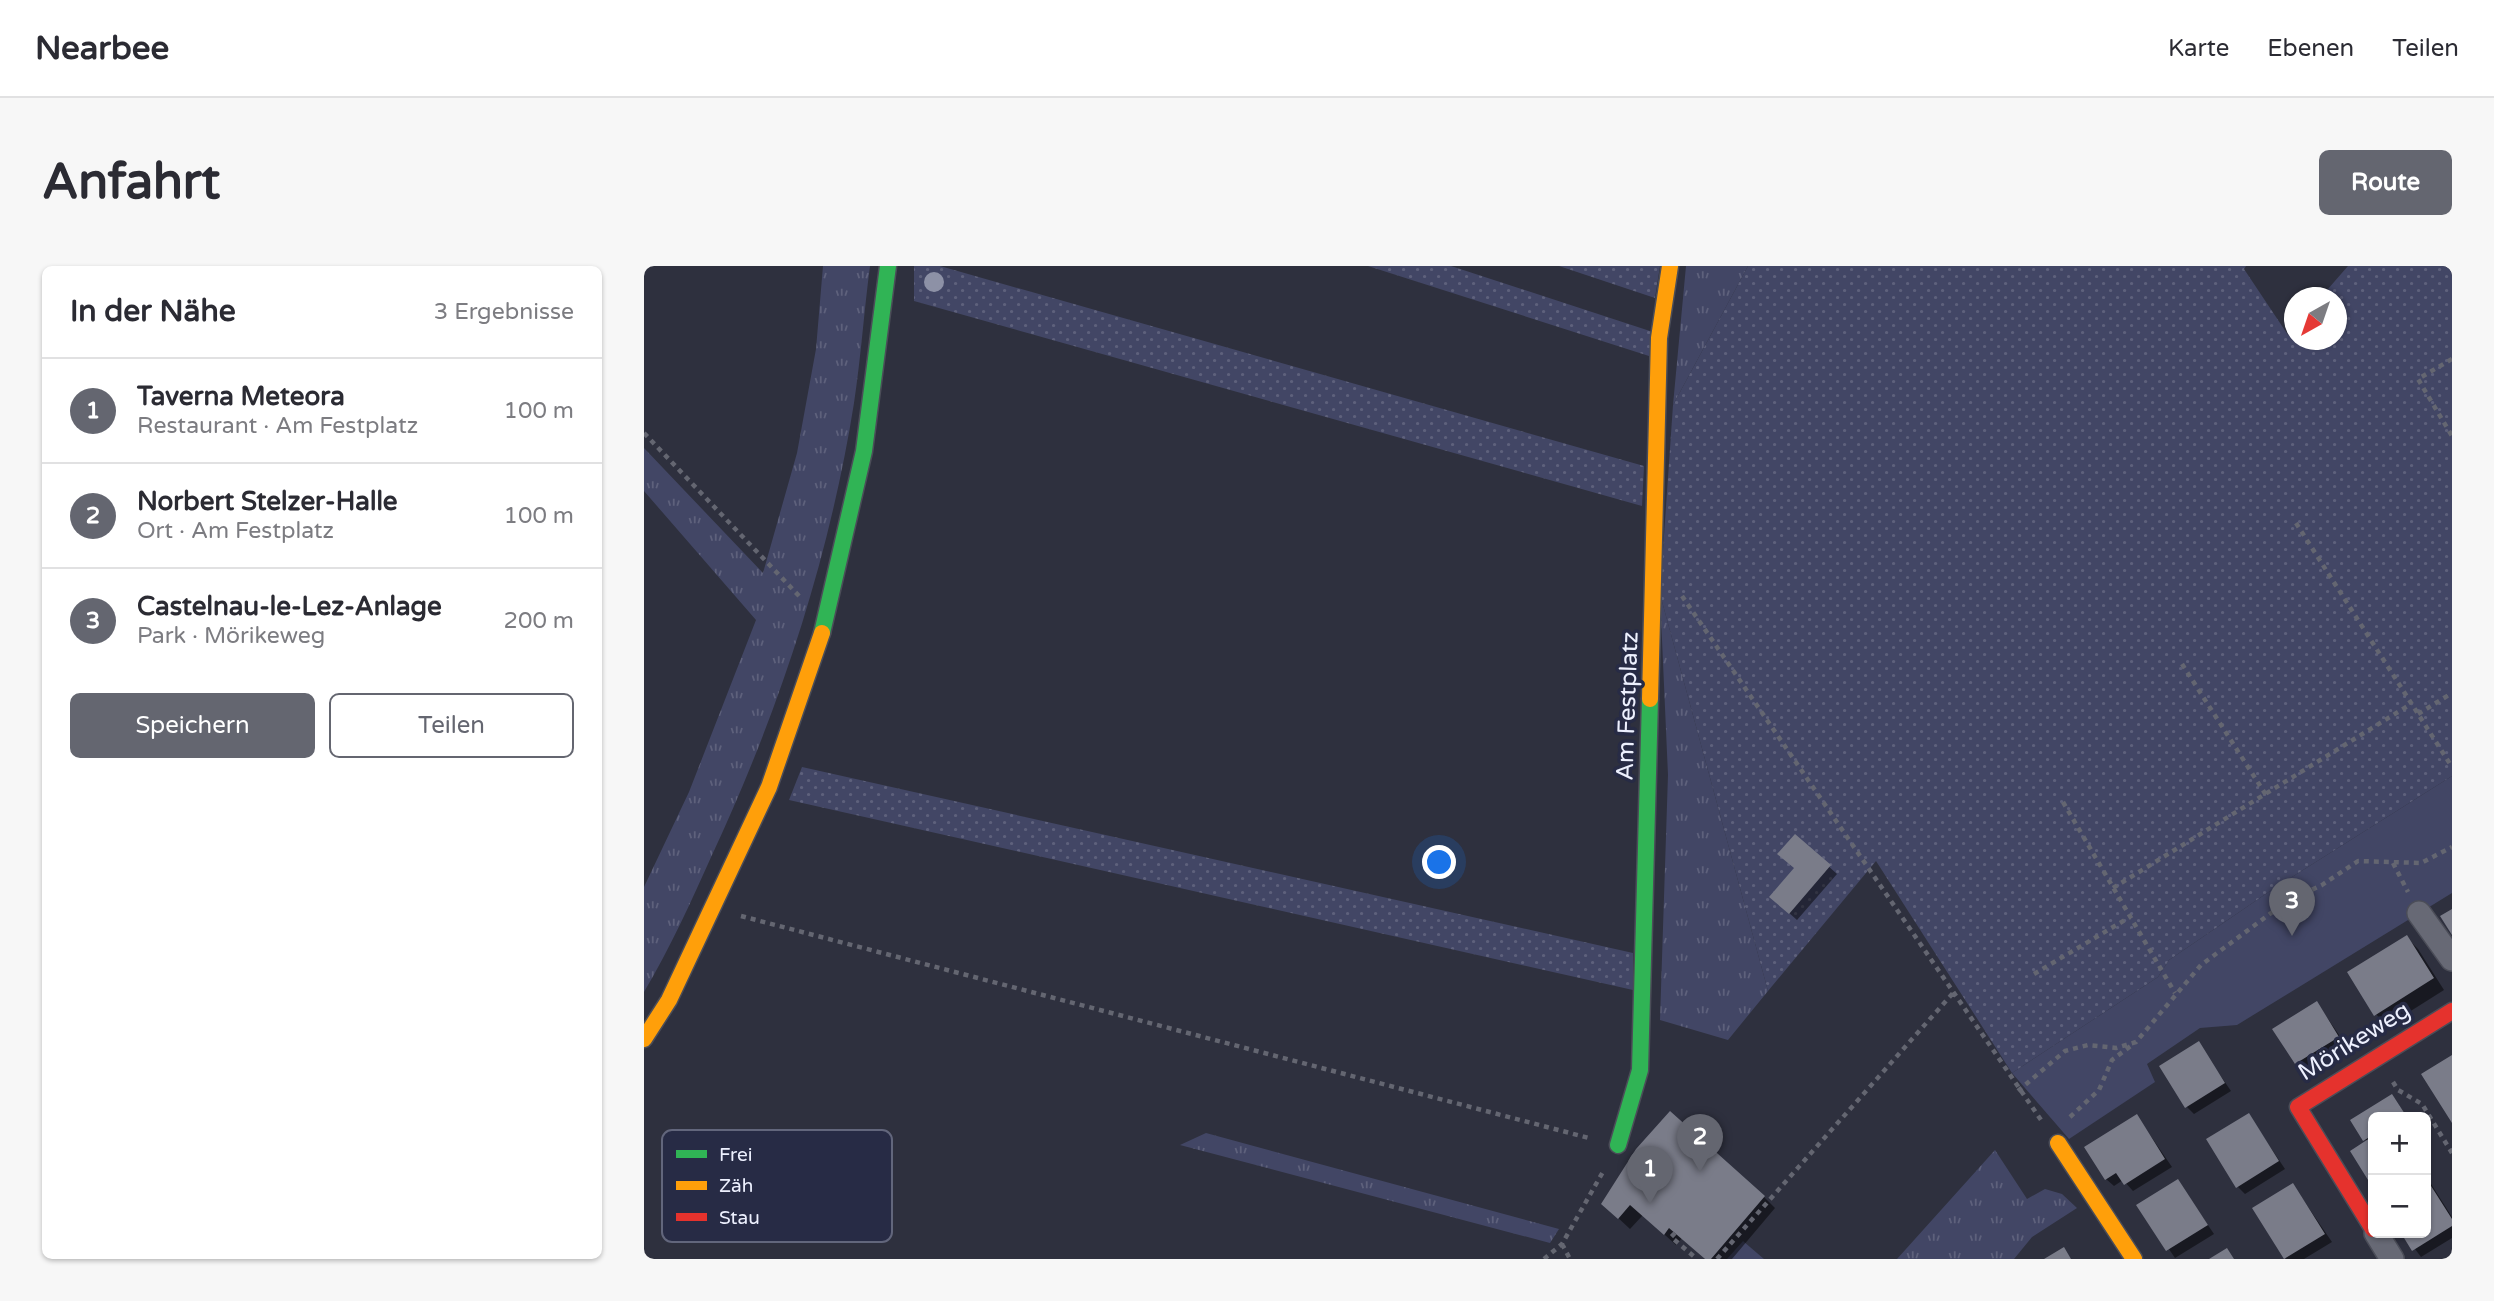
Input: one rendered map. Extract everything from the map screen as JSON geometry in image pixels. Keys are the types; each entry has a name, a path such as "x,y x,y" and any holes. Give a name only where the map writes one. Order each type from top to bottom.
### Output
{"street":[{"path":"644,1039 669,1000 769,787 825,623 864,451 888,266"},
{"name":"Am Festplatz","path":"1618,1145 1640,1070 1659,338 1670,266"},
{"path":"2419,913 2452,959"},
{"name":"Mörikeweg","path":"2368,1221 2298,1107 2452,1011"},
{"path":"2054,1138 2134,1259"},
{"name":"Mörikeweg","path":"2378,1238 2392,1259"}],"path":[{"path":"2452,359 2418,379 2452,436"},
{"path":"644,433 825,623"},
{"path":"2297,523 2452,767"},
{"path":"1677,589 2018,1090 2054,1138 2099,1090 2112,1060 2136,1042 2201,965 2231,940 2286,902 2322,884 2358,861 2421,863 2452,846"},
{"path":"2182,664 2266,795"},
{"path":"2418,713 2452,693"},
{"path":"2113,888 2411,705"},
{"path":"2063,802 2175,993"},
{"path":"2392,862 2419,913"},
{"path":"713,910 1618,1145 1562,1244 1544,1259"},
{"path":"2034,974 2130,917"},
{"path":"1717,1259 1953,993"},
{"path":"2018,1090 2065,1051 2088,1045 2116,1048 2136,1042"},
{"path":"2378,1057 2398,1090 2421,1104 2452,1153"},
{"path":"1675,1233 1671,1237 1697,1259"},
{"path":"1562,1244 1570,1259"}],"green space":[{"path":"823,266 870,266 854,403 831,520 799,634 759,746 688,907 644,992 644,887 689,792 756,620 644,491 644,448 763,573 797,453 816,349"},
{"path":"914,266 940,266 1644,466 1642,506 914,301"},
{"path":"1368,266 1451,266 1653,332 1649,356"},
{"path":"1559,266 1660,266 1655,298"},
{"path":"1686,266 1748,266 1673,405"},
{"path":"1748,266 2246,266 2244,269 2284,329 2284,350 2347,350 2347,287 2330,287 2348,266 2452,266 2452,776 2273,889 2169,960 2158,977 2012,1073 1876,861 1768,991 1660,594 1673,405"},
{"path":"1660,594 1768,991 1728,1040 1660,1020 1668,775"},
{"path":"802,767 1633,953 1633,990 789,800"},
{"path":"2452,776 2452,893 2237,1025 2200,1028 2147,1064 2155,1082 2069,1139 2012,1073 2158,977 2169,960 2273,889"},
{"path":"1206,1133 1559,1229 1550,1243 1180,1145"},
{"path":"1995,1150 2027,1199 2045,1189 2062,1194 2077,1208 2032,1237 2014,1259 1897,1259"},
{"path":"1743,1241 1764,1259 1727,1259"}],"building":[{"path":"1795,834 1831,865 1789,914 1769,897 1794,868 1777,854"},
{"path":"2452,909 2452,935 2440,916"},
{"path":"2407,935 2434,978 2374,1016 2347,972"},
{"path":"2317,1001 2339,1037 2295,1064 2272,1029"},
{"path":"2199,1041 2225,1083 2185,1108 2159,1066"},
{"path":"2452,1055 2452,1123 2421,1074"},
{"path":"2392,1094 2404,1112 2368,1112 2368,1138 2363,1141 2350,1120"},
{"path":"1670,1111 1765,1196 1711,1259 1705,1259 1669,1228 1664,1235 1630,1205 1618,1219 1601,1204 1636,1149"},
{"path":"2249,1113 2279,1161 2236,1188 2206,1139"},
{"path":"2137,1114 2165,1159 2124,1185 2116,1173 2105,1180 2084,1147"},
{"path":"2368,1139 2368,1180 2350,1151"},
{"path":"2178,1179 2208,1225 2166,1251 2136,1205"},
{"path":"2293,1183 2325,1234 2284,1259 2252,1208"},
{"path":"2431,1186 2452,1219 2452,1226 2412,1251 2404,1238 2431,1238"},
{"path":"2064,1247 2071,1259 2044,1259"},
{"path":"2227,1248 2234,1259 2209,1259"}],"traffic: fast":[{"path":"822,633 864,451 888,266"},
{"path":"1618,1145 1640,1070 1650,699"}],"traffic: slow":[{"path":"1650,699 1659,338 1670,266"},
{"path":"644,1039 669,1000 769,787 822,633"},
{"path":"2058,1143 2134,1259"}],"traffic: jam":[{"path":"2368,1221 2298,1107 2452,1011"}],"place":[{"name":"Castelnau-le-Lez-Anlage","path":"2292,936"},
{"name":"Norbert Stelzer-Halle","path":"1700,1172"},
{"name":"Taverna Meteora","path":"1650,1204"}]}
